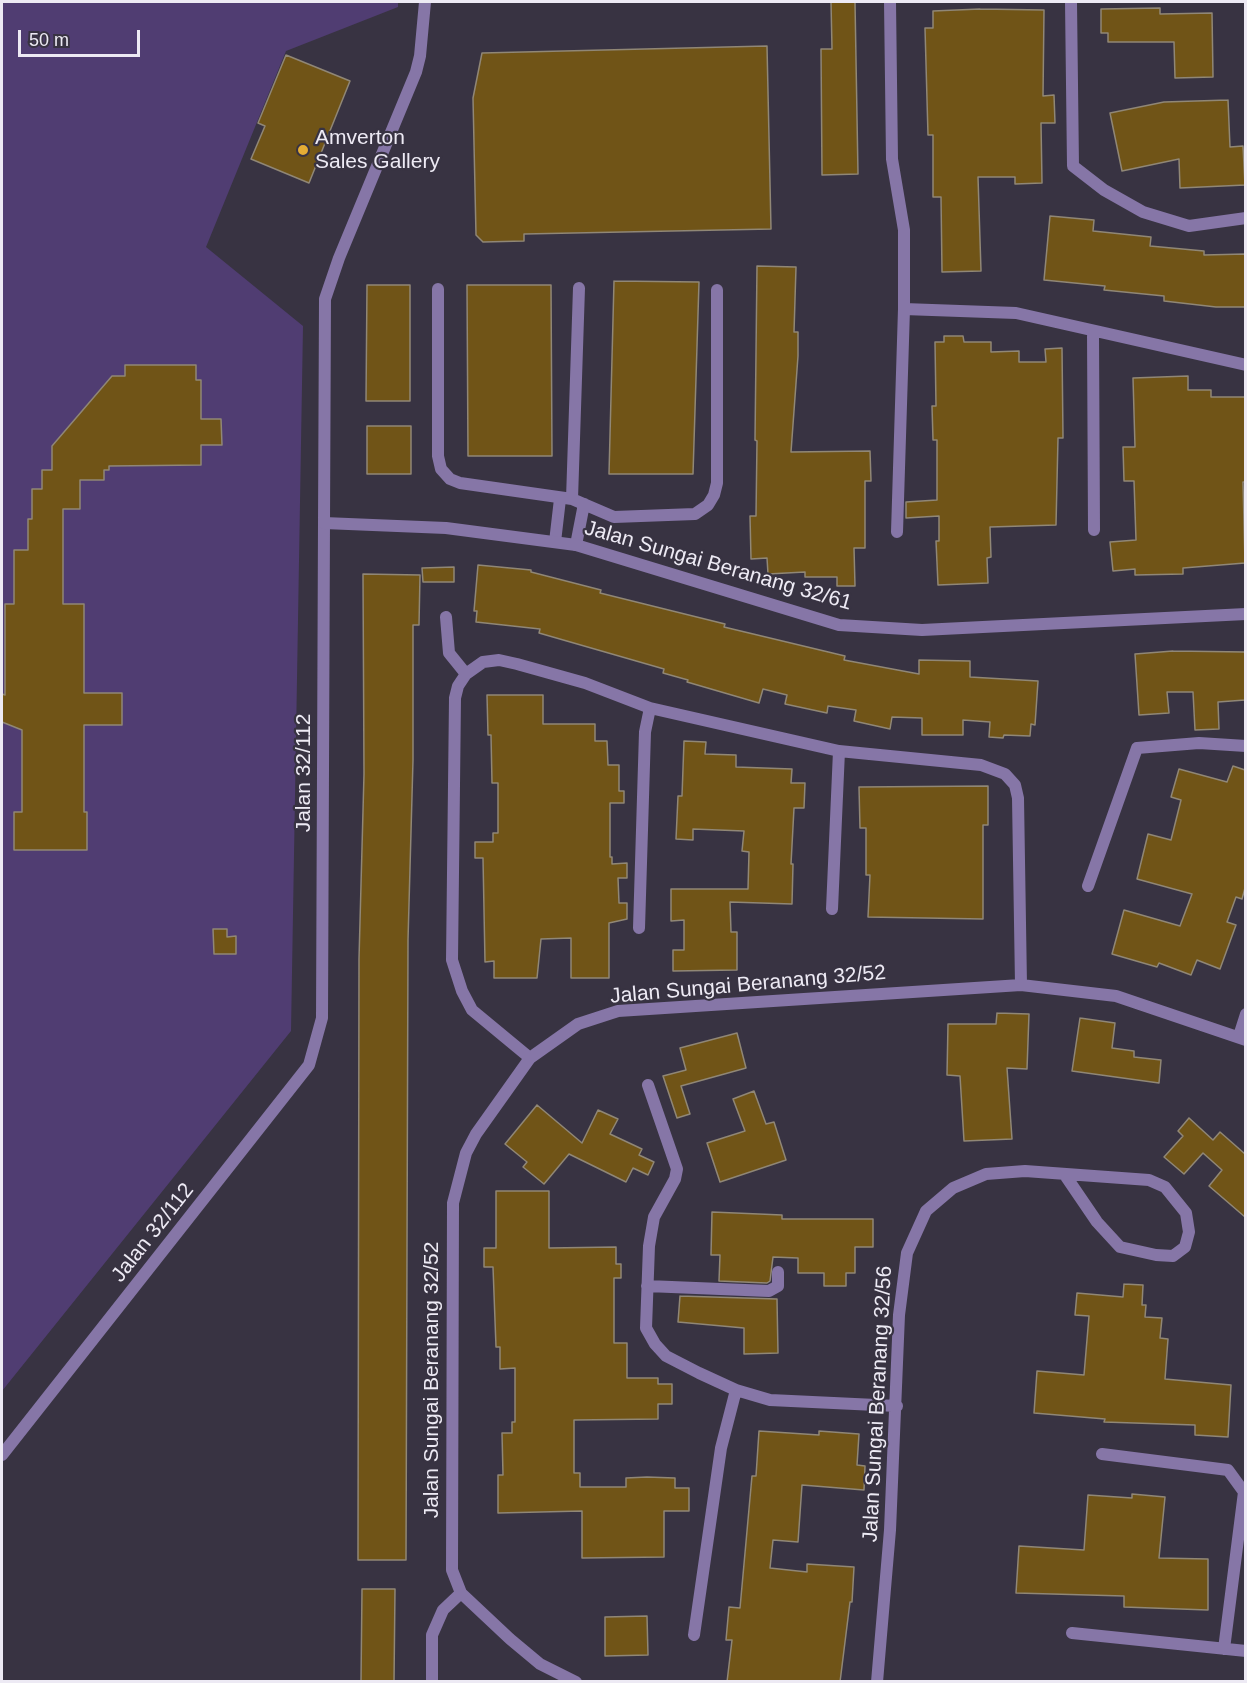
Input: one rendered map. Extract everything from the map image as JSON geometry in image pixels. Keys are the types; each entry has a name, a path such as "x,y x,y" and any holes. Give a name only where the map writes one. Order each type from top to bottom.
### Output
{"street":[{"name":"Jalan 32/112","path":"2,1455 309,1065 322,1018 325,299 339,258 416,72 420,56 425,2"},
{"path":"890,2 892,159 904,230 904,309 897,532"},
{"path":"1071,2 1073,166 1104,190 1143,212 1189,225 1245,218"},
{"path":"576,545 572,501 579,288"},
{"path":"438,289 438,456 441,469 450,478 460,483 572,501 614,517 694,514 708,505 717,483 717,290"},
{"path":"904,309 1016,313 1245,365"},
{"path":"1093,332 1094,530"},
{"path":"555,542 572,501"},
{"name":"Jalan Sungai Beranang 32/61","path":"324,523 446,528 576,545 839,625 921,630 1245,614"},
{"path":"446,617 448,653 466,674"},
{"path":"530,1058 472,1010 462,991 452,960 455,698 458,686 466,674 483,662 499,660 585,683 650,708 840,750 981,765 1005,774 1014,785 1018,798 1021,985"},
{"path":"639,927 645,732 650,708"},
{"path":"1088,886 1137,748 1199,743 1245,746"},
{"path":"832,909 840,750"},
{"name":"Jalan Sungai Beranang 32/52","path":"461,1593 452,1570 453,1203 460,1173 471,1144 530,1058 578,1024 618,1011 1021,985 1116,996 1242,1038"},
{"path":"1242,1038 1245,1014"},
{"path":"648,1085 677,1169 675,1179 654,1216 649,1246 646,1328 655,1344 666,1356 736,1390 770,1400 897,1406"},
{"name":"Jalan Sungai Beranang 32/56","path":"877,1682 891,1530 899,1315 907,1253 926,1211 953,1188 986,1174 1025,1171 1065,1176 1149,1180 1165,1187 1178,1200 1186,1213 1189,1232 1185,1247 1173,1256 1156,1255 1120,1247 1097,1222 1065,1176"},
{"path":"647,1286 769,1291 778,1286 778,1272"},
{"path":"694,1635 721,1448 736,1390"},
{"path":"1102,1454 1228,1470 1244,1492 1224,1649"},
{"path":"432,1682 432,1635 442,1610 461,1593 540,1664 576,1682"},
{"path":"1072,1633 1245,1651"}],"shaded area":[{"path":"2,2 398,2 398,7 286,51 206,247 303,326 291,1031 2,1391"}],"building":[{"path":"831,2 855,2 858,174 822,175 821,49 832,49"},
{"path":"1160,8 1160,14 1212,13 1213,77 1175,78 1174,42 1108,42 1108,33 1101,33 1101,9"},
{"path":"1044,10 1043,96 1054,95 1055,123 1041,123 1042,183 1015,184 1015,177 978,177 981,271 942,272 941,197 933,197 933,135 928,135 925,28 933,28 933,11"},
{"path":"767,46 771,229 524,234 524,241 483,242 476,235 473,98 482,53"},
{"path":"286,55 350,81 309,183 251,159 265,126 258,123"},
{"path":"1228,100 1230,147 1243,146 1245,185 1180,188 1179,159 1122,171 1110,113 1164,102"},
{"path":"1050,216 1094,220 1093,231 1151,237 1150,246 1204,251 1204,255 1245,254 1245,307 1216,307 1164,301 1164,296 1104,290 1105,286 1044,280"},
{"path":"757,266 796,267 794,332 798,332 798,356 791,452 870,451 871,481 865,481 865,548 854,548 855,586 837,586 837,577 805,577 805,572 768,574 767,558 751,559 750,516 756,516"},
{"path":"614,281 699,282 693,474 609,474"},
{"path":"367,285 410,285 410,401 366,401"},
{"path":"467,285 551,285 552,456 468,456"},
{"path":"944,336 963,336 964,342 991,342 991,352 1019,351 1019,362 1046,362 1045,349 1062,348 1063,438 1058,438 1056,525 990,527 991,557 987,558 988,583 938,585 936,541 939,541 939,516 906,518 906,502 937,500 937,440 933,440 932,406 936,406 935,342 944,342"},
{"path":"125,365 196,365 196,380 201,380 201,419 221,419 222,445 201,445 201,465 109,466 109,470 104,470 104,480 80,480 80,509 63,509 63,604 84,604 84,693 122,693 122,725 84,725 84,812 87,812 87,850 14,850 14,812 22,812 22,730 2,722 2,694 5,695 5,604 14,604 14,550 28,550 28,519 32,519 32,489 42,489 42,470 52,470 52,446 112,376 125,376"},
{"path":"1188,376 1188,390 1211,390 1211,397 1245,397 1245,482 1243,482 1245,563 1183,568 1183,574 1135,575 1135,569 1113,571 1110,542 1136,540 1134,481 1124,481 1123,447 1135,447 1133,378"},
{"path":"367,426 411,426 411,474 367,474"},
{"path":"478,565 531,570 531,572 601,590 600,593 725,624 724,627 845,656 844,660 919,674 919,660 970,661 970,677 1038,681 1035,725 1031,724 1030,736 1004,735 1003,738 989,737 990,722 963,720 963,735 922,735 922,718 892,717 890,729 854,721 856,710 828,706 827,713 785,704 787,695 763,689 759,703 687,682 688,680 663,673 664,669 539,633 540,629 476,622 477,611 474,611"},
{"path":"454,567 454,582 423,582 422,568"},
{"path":"363,574 420,575 419,625 413,625 413,760 408,940 406,1560 358,1560 359,959 364,774"},
{"path":"1173,651 1245,652 1245,700 1218,702 1219,729 1195,730 1193,692 1167,692 1169,713 1139,715 1135,654"},
{"path":"487,695 543,695 543,724 595,724 595,741 607,741 608,765 619,765 619,791 624,791 624,803 610,803 610,857 612,857 612,864 627,863 627,878 618,878 619,903 627,903 627,919 609,923 609,978 571,978 571,938 541,939 537,978 494,978 494,961 485,962 483,858 475,858 475,842 493,842 493,833 498,833 498,783 492,783"},
{"path":"684,741 706,742 705,754 736,755 736,767 792,769 791,783 805,783 804,808 794,808 791,864 793,864 792,904 730,902 731,932 737,932 737,970 673,971 673,950 684,950 684,920 671,921 671,889 748,889 749,852 742,851 744,831 693,829 693,840 676,839 678,796 682,796"},
{"path":"1233,766 1245,770 1245,888 1242,899 1236,897 1227,922 1236,925 1220,969 1197,960 1191,975 1159,963 1157,967 1112,954 1124,910 1180,926 1192,894 1137,879 1148,834 1171,840 1181,800 1171,797 1179,769 1227,782"},
{"path":"988,786 988,825 983,825 983,919 868,917 870,875 866,875 866,828 860,828 859,787"},
{"path":"213,929 227,929 227,937 236,936 236,954 214,954"},
{"path":"997,1013 1029,1014 1027,1069 1007,1068 1012,1139 964,1141 960,1076 947,1075 948,1024 996,1024"},
{"path":"1080,1018 1115,1023 1112,1048 1134,1051 1134,1057 1161,1060 1159,1083 1072,1071"},
{"path":"737,1033 746,1068 681,1086 690,1114 677,1118 663,1076 686,1070 680,1048"},
{"path":"754,1091 766,1124 774,1122 786,1160 720,1182 707,1143 745,1131 733,1099"},
{"path":"537,1105 582,1143 598,1110 618,1119 610,1134 642,1149 639,1155 654,1162 648,1175 633,1168 626,1182 569,1154 544,1184 523,1167 527,1162 505,1144"},
{"path":"1189,1118 1213,1140 1220,1132 1245,1154 1245,1217 1209,1186 1222,1170 1203,1153 1184,1174 1164,1157 1183,1136 1178,1131"},
{"path":"496,1191 549,1191 549,1248 616,1247 616,1264 621,1264 621,1278 614,1278 614,1343 627,1343 627,1378 658,1378 658,1384 672,1384 672,1404 658,1404 658,1419 574,1420 574,1473 580,1473 580,1487 626,1487 626,1478 647,1477 675,1478 675,1488 689,1488 689,1511 664,1511 664,1557 582,1558 582,1511 498,1513 498,1475 503,1475 502,1433 512,1433 512,1422 515,1422 515,1368 500,1369 500,1347 496,1347 493,1267 484,1267 484,1248 496,1248"},
{"path":"712,1212 782,1215 782,1219 873,1219 873,1247 855,1247 855,1273 846,1273 846,1286 824,1286 824,1273 798,1273 798,1258 773,1257 770,1281 767,1283 719,1281 720,1255 711,1255"},
{"path":"1124,1284 1143,1285 1142,1305 1146,1305 1145,1317 1162,1318 1160,1338 1168,1339 1165,1379 1231,1385 1228,1437 1195,1435 1195,1425 1104,1422 1105,1419 1034,1413 1037,1371 1084,1375 1089,1316 1075,1315 1077,1293 1123,1297"},
{"path":"680,1296 777,1299 778,1353 744,1354 744,1328 678,1322"},
{"path":"759,1431 819,1435 819,1431 859,1434 857,1465 865,1466 864,1490 802,1485 798,1542 773,1540 770,1568 807,1572 807,1564 854,1567 852,1602 850,1602 840,1682 727,1682 732,1640 726,1640 729,1607 740,1608 752,1476 756,1476"},
{"path":"1132,1494 1165,1497 1159,1558 1208,1559 1208,1610 1124,1607 1124,1596 1016,1593 1019,1546 1084,1550 1088,1495 1132,1498"},
{"path":"362,1589 395,1589 394,1682 361,1682"},
{"path":"647,1616 648,1655 605,1656 605,1617"}],"place":[{"name":"Amverton Sales Gallery","path":"303,150"}]}
